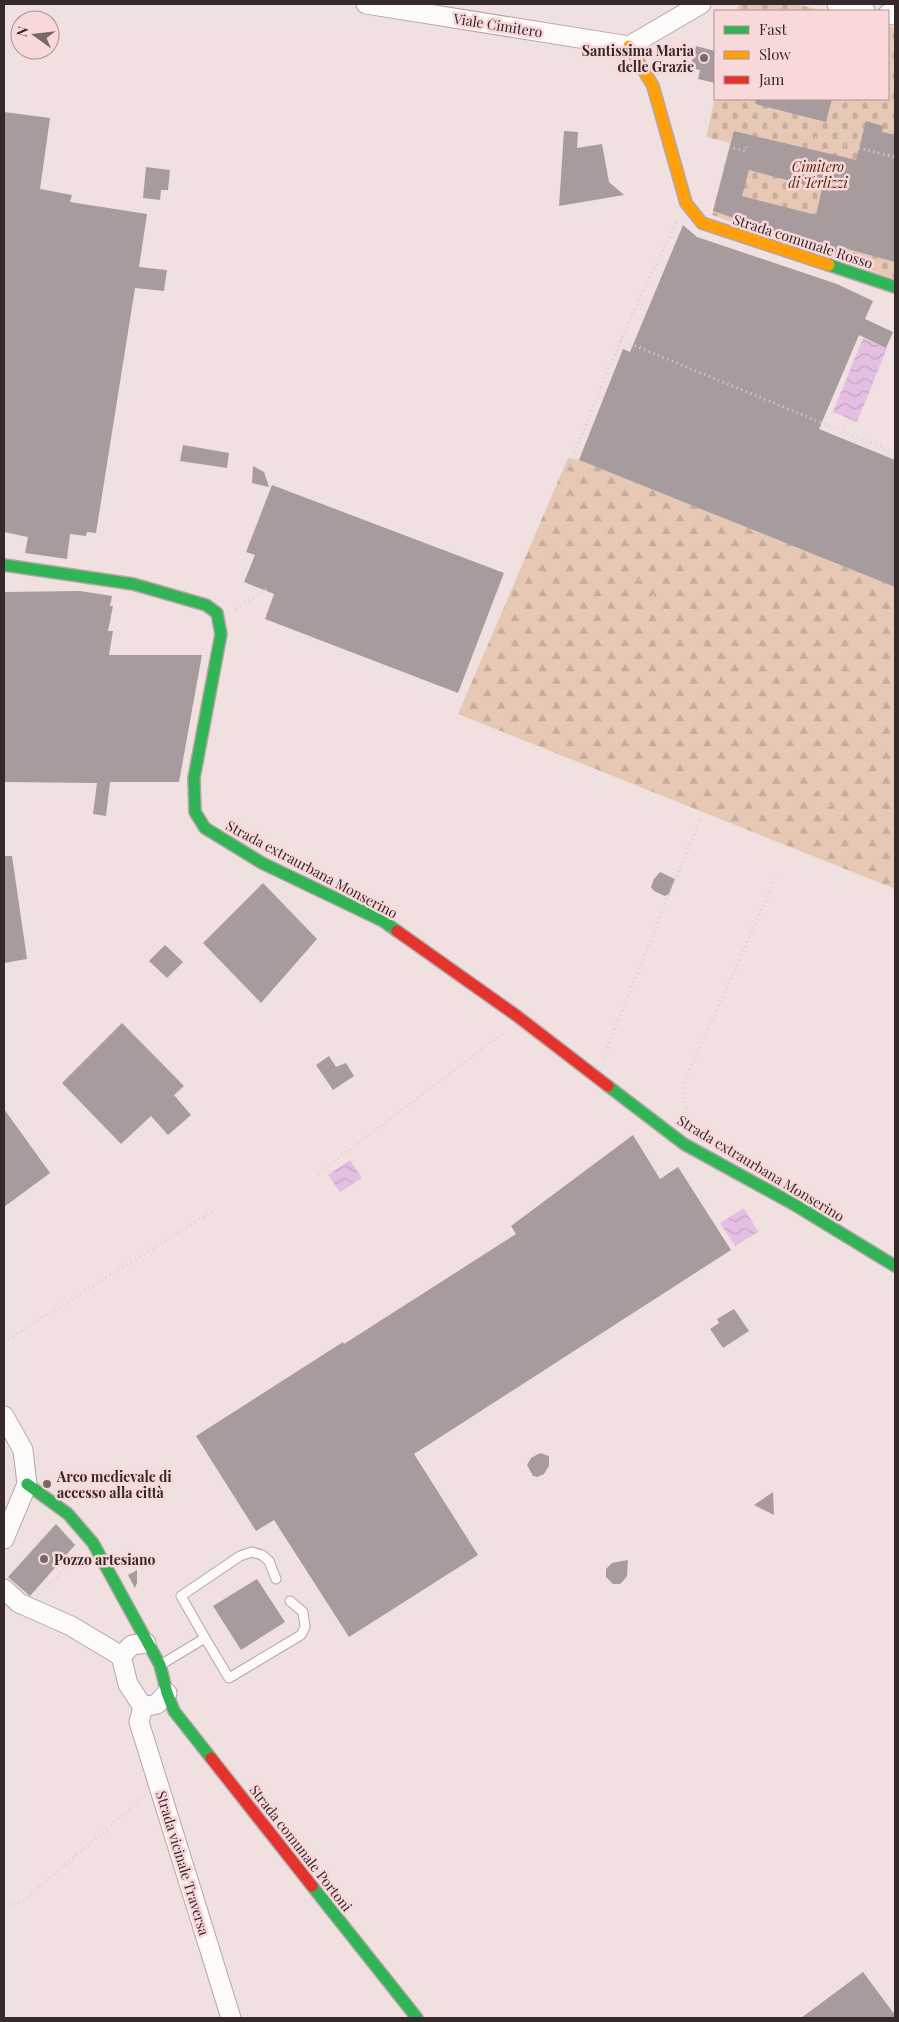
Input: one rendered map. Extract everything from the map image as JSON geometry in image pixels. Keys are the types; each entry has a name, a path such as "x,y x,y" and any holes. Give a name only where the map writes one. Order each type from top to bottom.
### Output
{"street":[{"name":"Viale Cimitero","path":"366,4 629,46"},
{"path":"686,202 653,86 629,46 701,4"},
{"path":"838,4 862,10"},
{"name":"Strada comunale Rosso","path":"686,202 702,223 895,287"},
{"path":"4,565 133,584 206,605 217,613"},
{"name":"Strada extraurbana Monserino","path":"217,613 221,634 194,778 194,812 205,828 262,862 383,921 517,1016 684,1144 795,1206 895,1266"},
{"path":"4,1416 23,1450 26,1484 4,1539"},
{"path":"26,1484 68,1514 93,1543 146,1643 160,1665"},
{"path":"4,1589 19,1604 71,1626 121,1656 128,1684 143,1707 157,1704 166,1693"},
{"path":"121,1656 132,1645 146,1643"},
{"name":"Strada comunale Portoni","path":"160,1665 166,1693 174,1712 417,2018"},
{"name":"Strada vicinale Traversa","path":"143,1707 140,1722 231,2018"}],"lane":[{"path":"276,1579 269,1561 262,1555 252,1552 240,1556 181,1596 229,1678 301,1635 305,1627 303,1612 290,1601"},
{"path":"160,1665 204,1638"}],"path":[{"path":"749,134 757,100"},
{"path":"838,142 849,100"},
{"path":"752,122 895,157"},
{"path":"729,147 745,151 746,147"},
{"path":"686,202 621,340 567,473 566,484 569,494 848,828"},
{"path":"621,340 895,453"},
{"path":"217,613 229,614 267,589"},
{"path":"595,1076 701,817"},
{"path":"684,1144 686,1106 682,1087 777,875"},
{"path":"318,1174 502,1034 517,1016"},
{"path":"4,1342 214,1210"},
{"path":"19,1604 34,1599 93,1543"},
{"path":"4,1906 23,1901 158,1784"}],"green space":[{"path":"739,4 794,4 821,10 737,10"},
{"name":"Cimitero di Terlizzi","path":"889,26 895,28 895,279 712,215 730,143 706,137 715,100 889,100"},
{"path":"568,458 579,460 895,587 895,889 458,714"}],"water":[{"path":"863,338 887,348 857,422 833,412"},
{"path":"350,1160 362,1178 340,1192 328,1175"},
{"path":"744,1208 758,1232 735,1246 720,1223"}],"building":[{"name":"Santissima Maria delle Grazie","path":"696,46 714,51 714,83 698,79 700,70 690,68"},
{"path":"756,100 832,100 826,122 755,104"},
{"path":"4,112 50,118 40,189 72,195 70,202 147,214 139,267 167,270 164,291 135,288 96,533 87,532 86,536 70,534 67,559 25,553 28,537 4,532"},
{"path":"866,121 883,126 882,132 895,135 895,262 844,248 842,254 713,211 734,131 856,160","holes":["749,170 822,189 816,215 742,196"]},
{"path":"564,131 578,132 577,148 602,144 609,182 624,195 559,206"},
{"path":"146,167 170,170 168,190 161,190 160,200 143,198"},
{"path":"683,225 697,237 837,284 873,301 865,319 893,332 886,348 859,335 819,429 895,460 895,587 579,460 623,349 630,352"},
{"path":"183,445 229,453 227,468 180,461"},
{"path":"253,466 264,472 269,487 252,483"},
{"path":"272,485 504,573 458,693 265,619 274,594 244,582 255,555 246,552"},
{"path":"80,591 112,596 110,606 113,606 108,631 113,631 109,655 202,655 179,782 110,782 106,816 93,814 97,783 4,782 4,592"},
{"path":"4,856 12,856 27,959 4,963"},
{"path":"660,872 675,879 669,894 665,896 654,891 651,887 654,879"},
{"path":"263,883 317,939 261,1003 203,943"},
{"path":"165,945 183,962 167,978 149,961"},
{"path":"122,1023 184,1086 174,1095 191,1115 168,1135 151,1116 121,1144 62,1083"},
{"path":"329,1056 336,1067 346,1063 354,1076 333,1090 316,1065"},
{"path":"4,1109 50,1173 4,1207"},
{"path":"633,1135 660,1179 678,1167 731,1250 414,1454 478,1555 349,1637 274,1520 256,1531 196,1436 516,1234 511,1226"},
{"path":"734,1309 749,1331 723,1348 710,1329 719,1323 717,1319"},
{"path":"540,1453 549,1456 549,1466 544,1474 537,1477 533,1476 527,1465 531,1458"},
{"path":"773,1492 774,1515 754,1505"},
{"name":"Pozzo artesiano","path":"56,1524 75,1545 30,1596 8,1577"},
{"path":"628,1560 627,1576 620,1584 613,1584 606,1577 606,1569 612,1563"},
{"path":"137,1570 137,1583 135,1588 128,1575"},
{"path":"257,1579 285,1622 241,1650 213,1606"},
{"path":"863,1972 895,2015 895,2018 801,2018"}],"traffic: fast":[{"path":"829,265 895,287"},
{"path":"4,565 133,584 206,605 217,613 221,634 194,778 195,812 205,828 262,863 383,921 397,931"},
{"path":"608,1086 684,1144 795,1205 895,1266"},
{"path":"27,1484 68,1514 93,1543 160,1665 174,1711 211,1758"},
{"path":"312,1886 417,2018"}],"traffic: slow":[{"path":"629,46 653,86 686,203 702,223 829,265"}],"traffic: jam":[{"path":"397,931 517,1016 608,1086"},
{"path":"211,1758 312,1886"}],"place":[{"name":"Santissima Maria delle Grazie","path":"704,58"},
{"name":"Arco medievale di accesso alla città","path":"47,1484"},
{"name":"Pozzo artesiano","path":"44,1559"}]}
